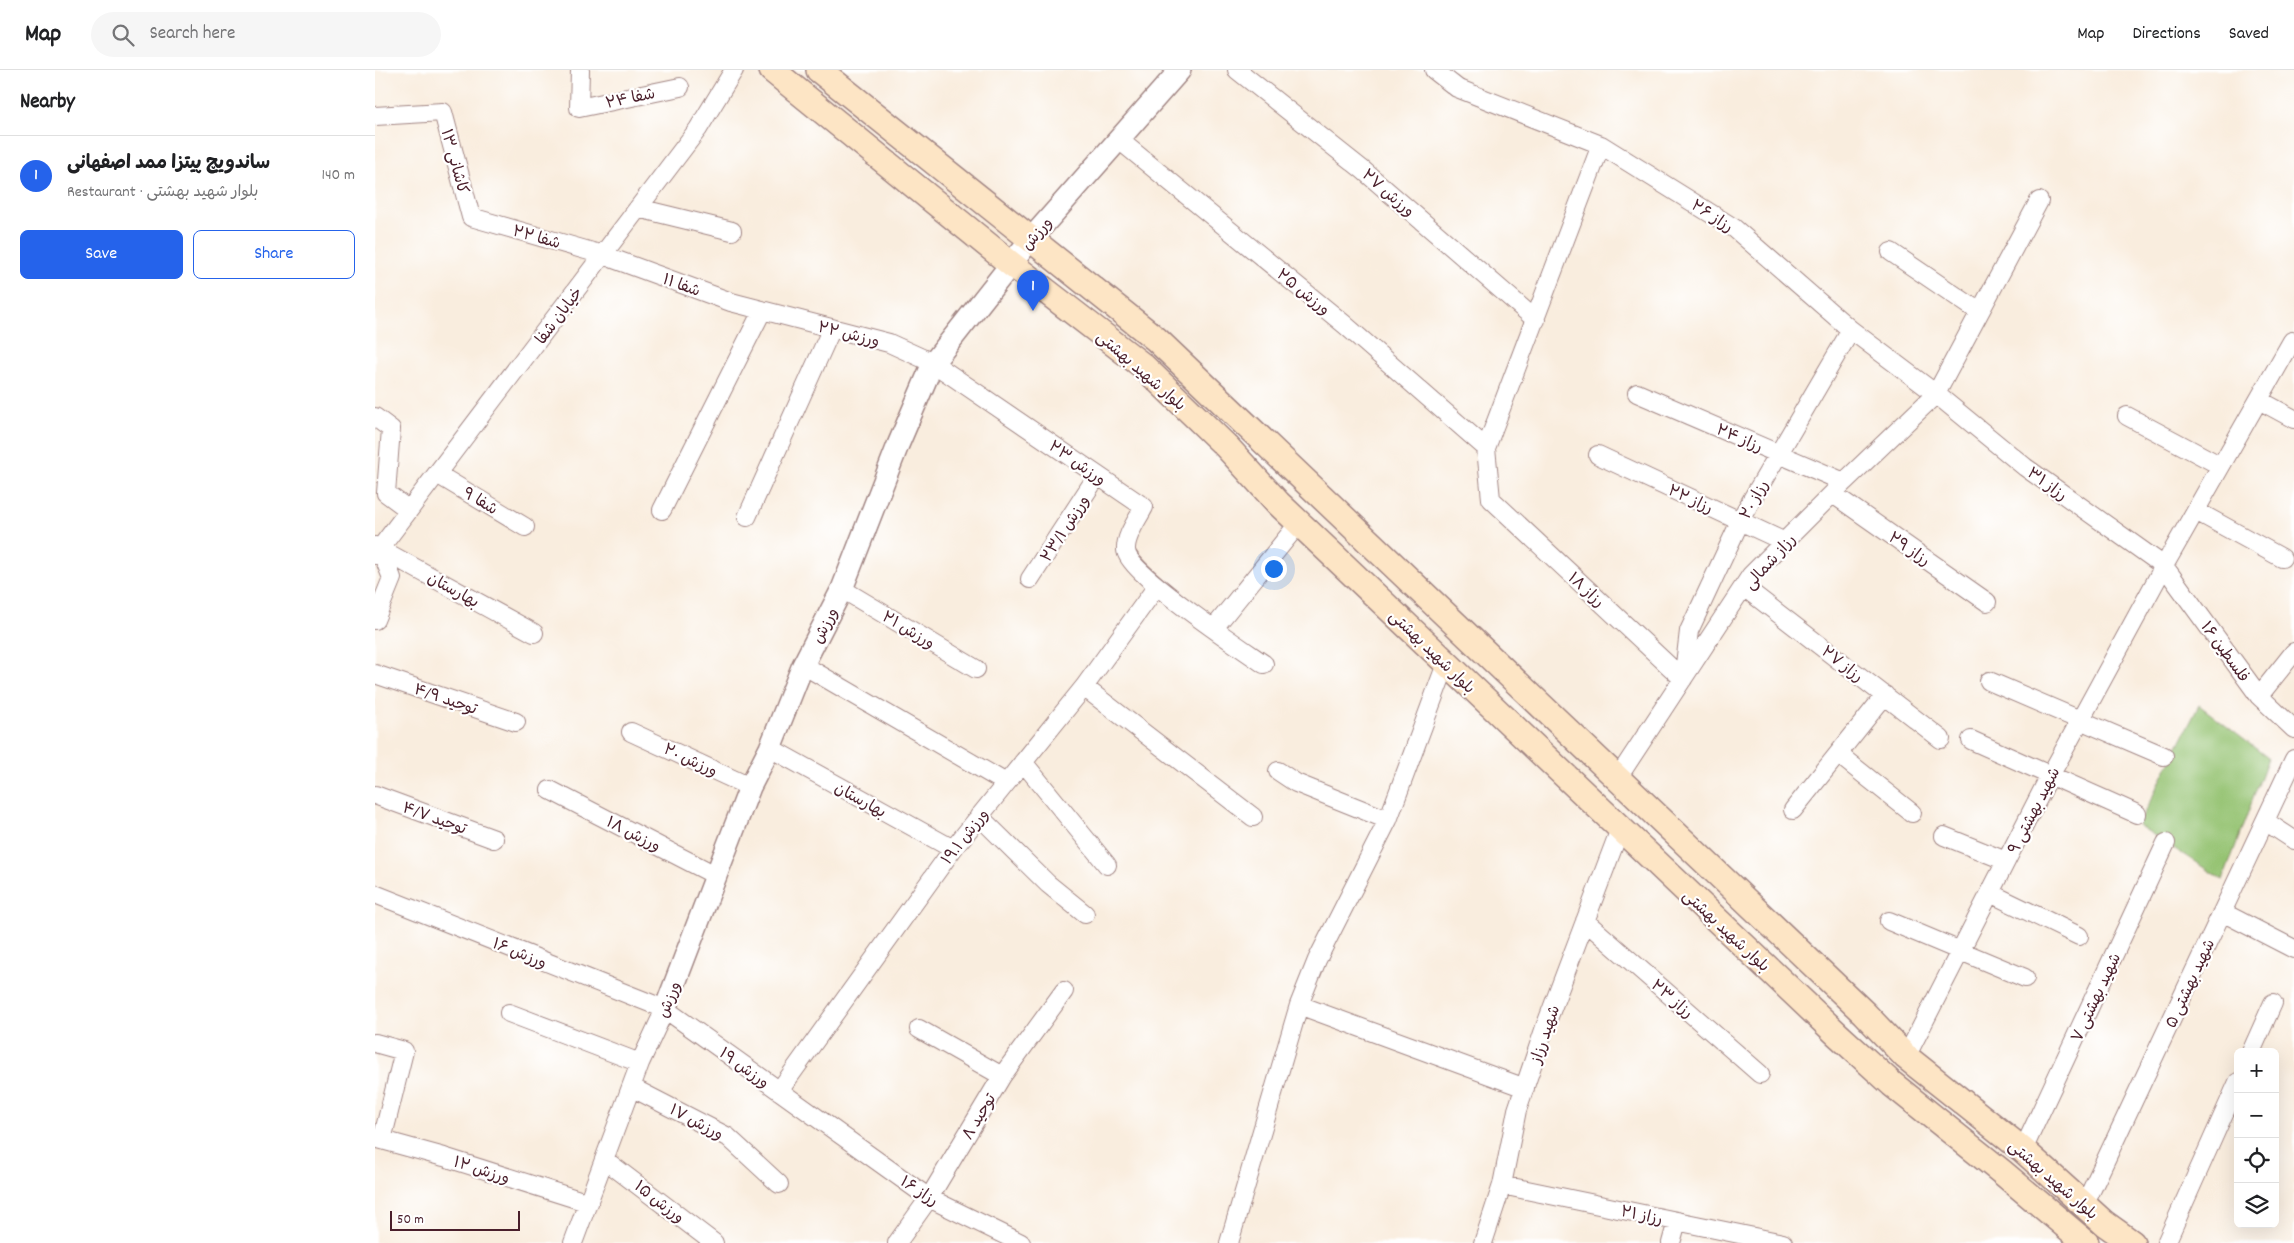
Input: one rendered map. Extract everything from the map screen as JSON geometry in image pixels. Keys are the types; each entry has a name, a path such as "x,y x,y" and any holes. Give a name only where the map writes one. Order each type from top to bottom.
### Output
{"main road":[{"name":"بلوار شهید بهشتی","path":"772,70 1011,264 1143,366 1227,447 1299,523 1446,664 1885,1077 2003,1173 2079,1241"},
{"name":"بلوار شهید بهشتی","path":"819,70 1156,339 1363,534 1505,672 1864,1013 1907,1057 2023,1150 2084,1206 2131,1243"},
{"path":"1481,697 1505,672"}],"street":[{"name":"شفا ۲۴","path":"580,70 579,108 680,87"},
{"name":"خیابان شفا","path":"377,550 437,474 698,129 734,70"},
{"name":"ورزش","path":"573,1243 640,1063 665,1009 750,787 769,748 803,665 842,589 898,445 933,363 1030,240 1180,70"},
{"name":"ورزش ۲۷","path":"1237,70 1363,170 1536,320"},
{"name":"رزاز ۲۶","path":"1434,70 1457,88 1601,145 1734,228 1851,330 1936,394"},
{"name":"کاشانی ۱۳","path":"375,116 443,112 471,217"},
{"name":"ورزش ۲۵","path":"1119,139 1344,324 1486,448"},
{"path":"1486,448 1601,145"},
{"name":"رزاز شمالی","path":"1617,779 1751,575 1936,394 1978,311 2039,201"},
{"path":"638,208 732,230"},
{"name":"شفا ۲۲","path":"471,217 603,255"},
{"path":"1891,252 1978,311"},
{"name":"شفا ۱۱","path":"603,255 731,302 762,311"},
{"path":"662,510 762,311"},
{"name":"ورزش ۲۲","path":"762,311 889,343 933,363"},
{"path":"747,517 832,328"},
{"name":"رزاز ۲۰","path":"1683,679 1689,631 1740,521 1851,330"},
{"name":"شهید بهشتی ۹","path":"1907,1057 2050,776 2164,566 2292,341"},
{"name":"ورزش ۲۳","path":"933,363 1144,508 1129,538 1126,550 1130,561 1157,586"},
{"name":"رزاز ۲۴","path":"1637,393 1779,454 1838,488"},
{"name":"رزاز ۳۱","path":"1936,394 2025,467 2164,566"},
{"path":"2259,400 2294,419"},
{"path":"2127,416 2221,466"},
{"path":"375,417 391,429 386,493 409,510"},
{"name":"رزاز ۱۸","path":"1486,448 1491,499 1683,679"},
{"name":"رزاز ۲۲","path":"1598,455 1785,542"},
{"name":"شفا ۹","path":"437,474 525,527"},
{"name":"ورزش ۲۳/۱","path":"1030,579 1097,476"},
{"name":"رزاز ۲۹","path":"1838,488 1987,602"},
{"path":"2196,511 2281,558"},
{"path":"1214,628 1299,523"},
{"path":"375,620 392,578 377,550"},
{"name":"بهارستان","path":"377,550 534,633"},
{"name":"فلسطین ۱۶","path":"2164,566 2259,696 2294,729"},
{"path":"1157,586 1264,664"},
{"name":"ورزش ۱۹.۱","path":"779,1091 953,849 1083,687 1157,586"},
{"name":"رزاز ۲۷","path":"1744,587 1941,738"},
{"name":"ورزش ۲۱","path":"842,589 976,669"},
{"path":"2259,696 2294,652"},
{"path":"1229,1243 1299,1005 1317,960 1387,820 1446,664"},
{"path":"803,665 1006,783"},
{"name":"توحید ۴/۹","path":"375,674 516,722"},
{"path":"1989,681 2163,756"},
{"path":"1083,687 1253,817"},
{"path":"1793,810 1885,695"},
{"name":"ورزش ۲۰","path":"631,732 750,787"},
{"path":"1971,740 2137,814"},
{"name":"بهارستان","path":"769,748 953,849"},
{"path":"1838,754 1912,813"},
{"name":"شهید بهشتی ۵","path":"2084,1206 2294,759"},
{"path":"1023,762 1107,865"},
{"path":"1278,771 1296,783 1387,820"},
{"name":"ورزش ۱۸","path":"550,790 717,876"},
{"name":"توحید ۴/۷","path":"375,795 494,838"},
{"path":"979,816 1048,884 1085,914"},
{"path":"2265,821 2294,840"},
{"name":"شهید رزاز","path":"1483,1243 1502,1185 1517,1110 1545,1027 1620,829"},
{"path":"1944,836 2006,861"},
{"name":"شهید بهشتی ۷","path":"2023,1150 2166,843"},
{"path":"1990,893 2079,936"},
{"name":"ورزش ۱۶","path":"375,894 665,1009"},
{"path":"2222,912 2294,949"},
{"name":"رزاز ۲۳","path":"1585,921 1760,1074"},
{"path":"1889,922 2025,978"},
{"name":"توحید ۸","path":"897,1243 929,1198 1002,1076 1064,991"},
{"path":"2253,1048 2273,1004"},
{"path":"1299,1005 1525,1088"},
{"name":"ورزش ۱۹","path":"665,1009 826,1125"},
{"path":"509,1013 640,1063"},
{"path":"919,1029 1002,1076"},
{"path":"375,1043 404,1050 378,1139"},
{"name":"ورزش ۱۷","path":"631,1087 728,1137 779,1184"},
{"path":"2166,1243 2234,1091"},
{"name":"رزاز ۱۶","path":"826,1125 929,1198 1021,1243"},
{"name":"ورزش ۱۲","path":"378,1139 445,1157 589,1202"},
{"name":"ورزش ۱۵","path":"605,1160 714,1243"},
{"name":"رزاز ۲۱","path":"1502,1185 1775,1242"},
{"path":"1671,1243 1677,1221"}],"green space":[{"path":"2199,705 2268,758 2223,880 2138,825"}],"place":[{"name":"ساندویچ پیتزا ممد اصفهانی","path":"1033,311"}]}
